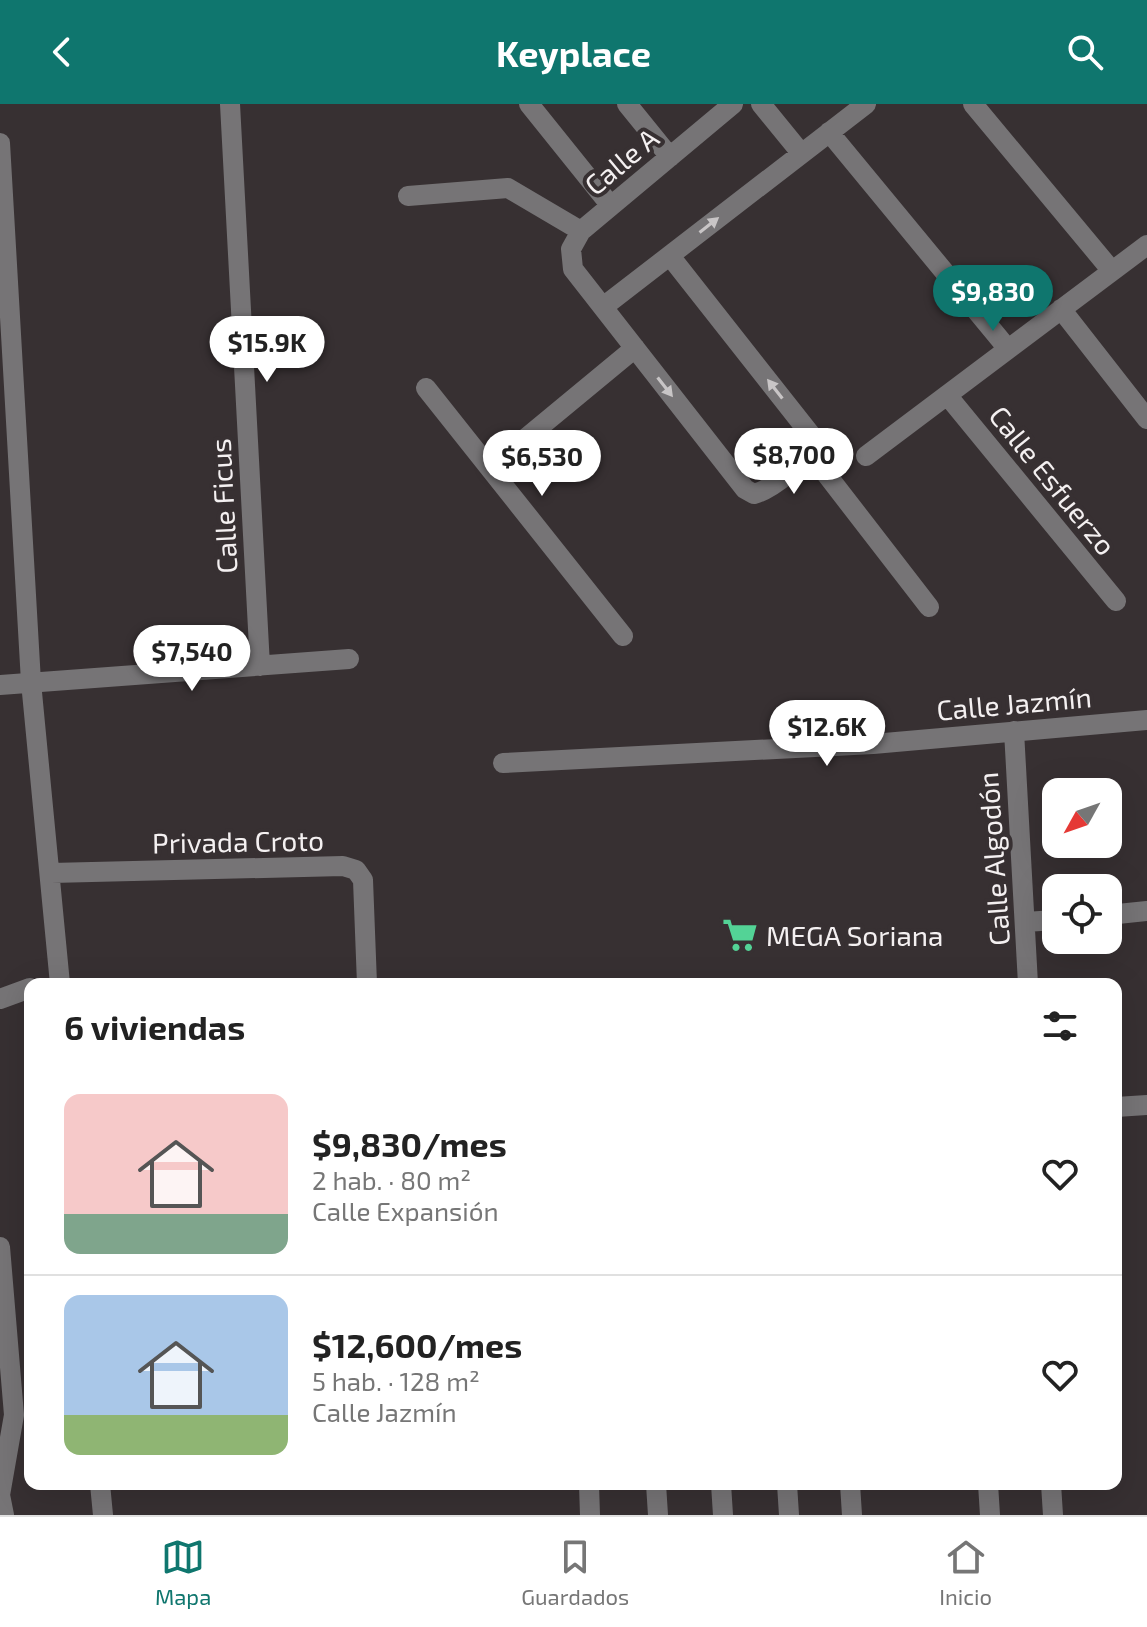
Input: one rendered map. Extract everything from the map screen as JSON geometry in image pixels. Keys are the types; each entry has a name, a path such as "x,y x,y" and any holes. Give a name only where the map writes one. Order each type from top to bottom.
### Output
{"street":[{"name":"Calle Ficus","path":"230,104 260,666"},
{"path":"529,104 611,206"},
{"path":"627,104 670,157"},
{"name":"Calle A","path":"581,231 670,157 711,111 733,104"},
{"path":"761,104 801,153"},
{"path":"603,307 866,104"},
{"path":"973,104 1112,271"},
{"path":"829,132 1008,349"},
{"path":"0,143 31,682 51,873 54,978"},
{"path":"408,196 508,188 581,231 571,249 573,269 745,489 754,494 766,491 810,453 815,444 670,256"},
{"path":"866,456 1147,245"},
{"path":"1061,309 1147,419"},
{"path":"490,468 635,348"},
{"path":"426,388 623,636"},
{"name":"Calle Esfuerzo","path":"947,395 1116,601"},
{"path":"810,453 929,607"},
{"path":"0,685 349,659"},
{"name":"Calle Jazmín","path":"503,763 873,744 1147,720"},
{"name":"Calle Algodón","path":"1014,731 1028,978"},
{"name":"Privada Croto","path":"51,873 343,866 356,870 363,880 367,978"},
{"path":"1122,914 1147,911"},
{"path":"1025,922 1042,921"},
{"path":"0,999 24,990"},
{"path":"1122,1107 1147,1105"},
{"path":"0,1247 14,1415 0,1495 4,1515"},
{"path":"101,1490 103,1515"},
{"path":"589,1490 590,1515"},
{"path":"656,1490 658,1515"},
{"path":"721,1490 723,1515"},
{"path":"787,1490 789,1515"},
{"path":"850,1490 852,1515"},
{"path":"988,1490 990,1515"},
{"path":"1051,1490 1053,1515"}],"place":[{"name":"MEGA Soriana","path":"740,935"}]}
